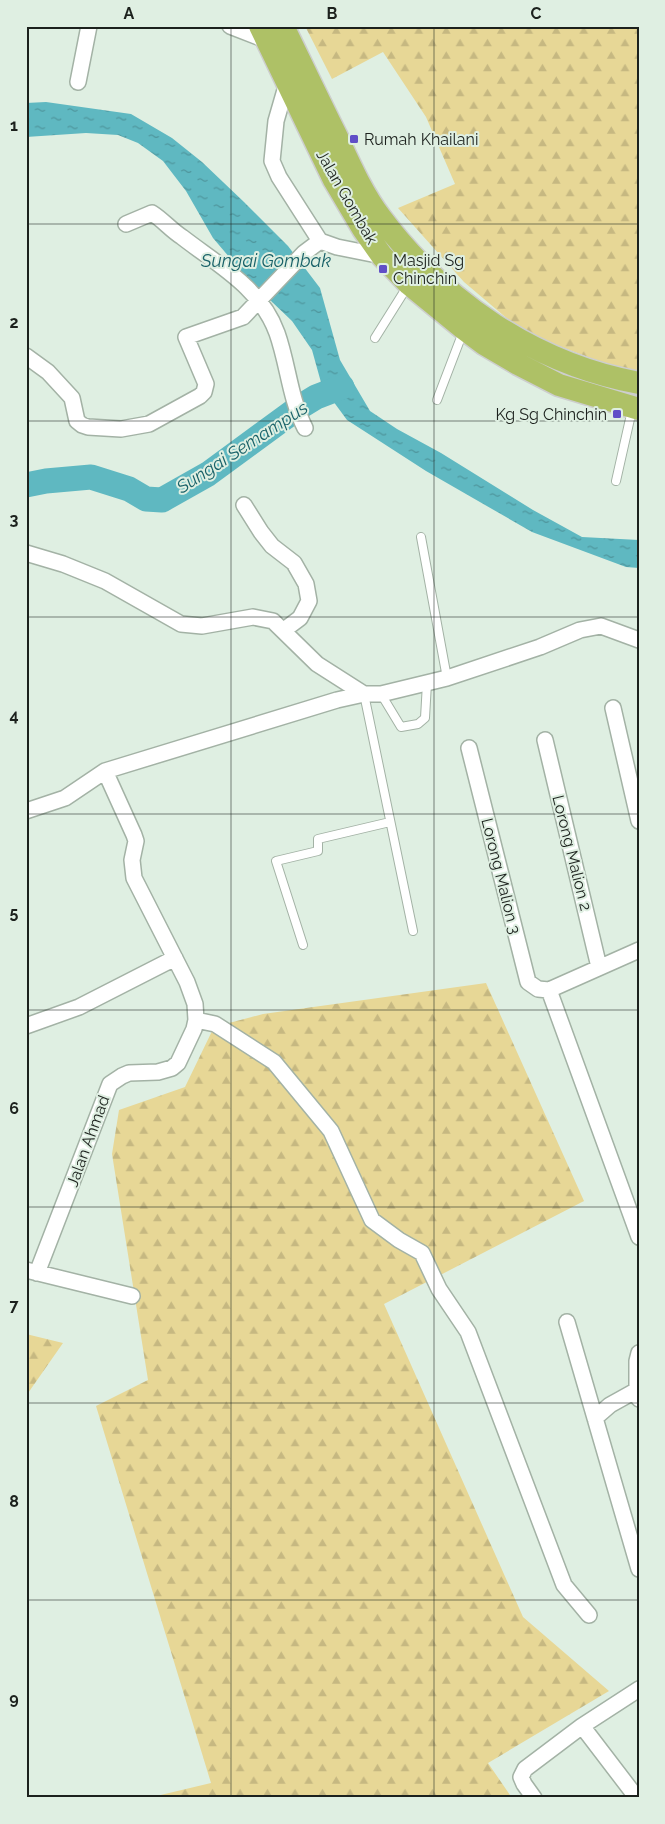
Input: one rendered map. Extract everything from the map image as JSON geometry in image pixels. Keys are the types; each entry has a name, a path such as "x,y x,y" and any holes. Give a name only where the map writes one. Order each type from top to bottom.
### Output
{"main road":[{"name":"Jalan Gombak","path":"270,31 287,84 334,180 362,229 382,256 409,284 484,344 518,364 559,385 636,408"},
{"name":"Jalan Gombak","path":"270,31 380,217 424,269 490,323 536,350 577,367 639,383"}],"street":[{"path":"78,82 89,26"},
{"path":"230,26 270,31"},
{"path":"287,84 276,121 272,161 279,177 320,240 337,247 382,256"},
{"path":"126,224 152,214 162,219 180,236 227,269 260,300 277,332 290,375 291,390 303,423"},
{"path":"26,356 48,372 72,398 77,421 82,425 121,429 149,424 204,392 206,384 186,337 243,317 304,253 320,240"},
{"path":"244,505 261,532 272,546 294,564 306,584 309,601 300,618 284,630"},
{"path":"26,553 63,564 105,580 181,624 202,626 253,617 273,621 317,664 364,694"},
{"path":"26,811 65,798 105,771 337,700 364,694 381,694 427,684 540,647 580,630 601,626 639,640"},
{"path":"613,708 639,821"},
{"name":"Lorong Malion 2","path":"545,740 599,967"},
{"name":"Lorong Malion 3","path":"469,748 528,982 538,989 548,990"},
{"path":"105,771 136,841 132,860 134,878 175,958 195,1004 196,1020 215,1024 274,1062 331,1131 372,1220 399,1240 422,1253 439,1289 468,1332 564,1585 589,1615"},
{"path":"638,954 599,967 548,990 639,1237"},
{"path":"26,1026 79,1007 175,958"},
{"name":"Jalan Ahmad","path":"32,1272 110,1084 129,1073 158,1072 172,1068 181,1058 196,1020"},
{"path":"624,1198 639,1192"},
{"path":"32,1272 132,1296"},
{"path":"567,1322 639,1569"},
{"path":"595,1418 610,1405 638,1395 637,1361 639,1353"},
{"path":"534,1798 521,1777 524,1769 582,1726 639,1689"},
{"path":"582,1726 637,1798"}],"lane":[{"path":"375,338 409,284"},
{"path":"437,400 464,329"},
{"path":"616,481 636,408"},
{"path":"421,537 447,678"},
{"path":"381,694 401,727 418,724 425,718 427,684"},
{"path":"364,694 413,931"},
{"path":"303,944 276,861 318,851 318,839 390,822"}],"green space":[{"path":"305,26 639,26 639,371 603,363 523,332 464,282 398,208 455,184 426,117 383,52 332,79"},
{"path":"486,983 584,1201 384,1304 523,1617 609,1691 488,1763 512,1798 148,1798 211,1783 96,1406 148,1380 112,1154 119,1110 185,1087 214,1027 263,1014"},
{"path":"26,1334 63,1343 26,1396"}],"water":[{"name":"Sungai Gombak","path":"46,102 131,114 172,138 202,162 288,246 320,288 340,360 370,411 533,510 582,537 639,540 639,568 626,567 532,532 426,471 347,420 322,386 312,350 292,321 247,278 213,238 186,191 163,161 138,143 118,135 86,133 26,137 26,103"}],"waterway":[{"name":"Sungai Semampus","path":"26,485 46,481 91,477 129,489 146,499 162,500 208,474 298,408 316,397 342,387"}],"place":[{"name":"Rumah Khailani","path":"354,139"},
{"name":"Masjid Sg Chinchin","path":"383,269"},
{"name":"Kg Sg Chinchin","path":"617,414"}]}
